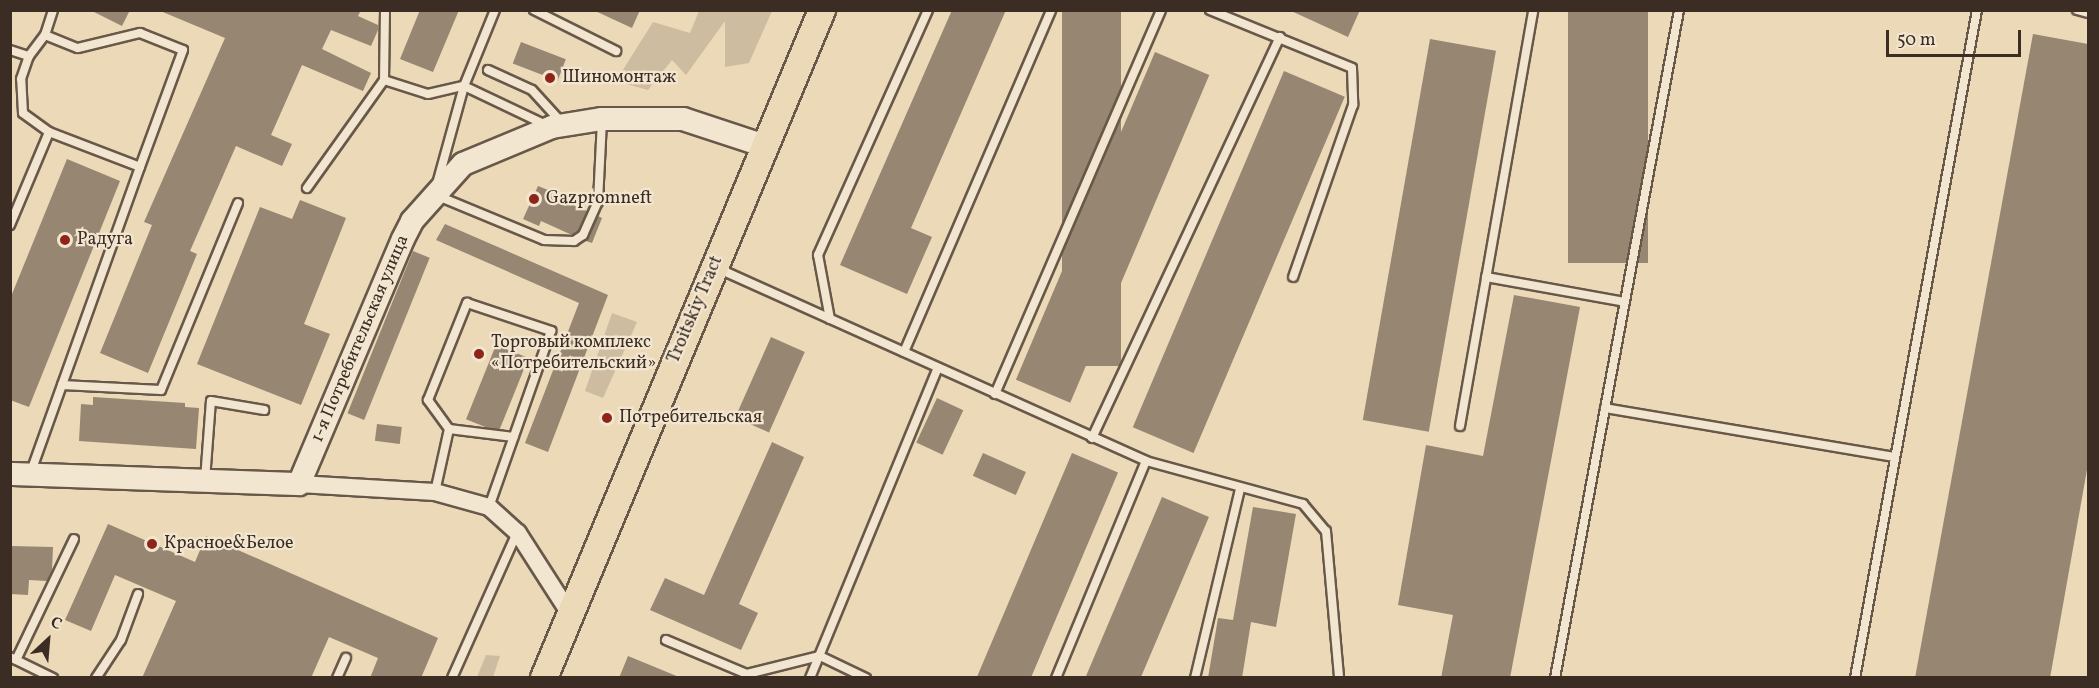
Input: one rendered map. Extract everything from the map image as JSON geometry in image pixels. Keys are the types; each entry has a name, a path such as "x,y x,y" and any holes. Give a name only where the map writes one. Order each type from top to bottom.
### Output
{"main road":[{"name":"Troitskiy Tract","path":"544,678 822,10"}],"street":[{"name":"1-я Потребительская улица","path":"299,484 403,239 434,195 463,164 558,126 602,119 683,119 765,146"},
{"path":"20,475 299,484 435,492 489,507 518,533 570,614"}],"lane":[{"path":"53,10 45,35 28,56 21,79 23,113 49,132 140,167"},
{"path":"307,188 384,80 385,10"},
{"path":"495,10 464,86 434,195 544,240 574,241 583,235 597,202 602,119"},
{"path":"534,10 545,13 616,51"},
{"path":"830,319 818,255 928,10"},
{"path":"904,352 1051,10"},
{"path":"995,394 1161,10"},
{"path":"1210,10 1352,68 1353,105 1293,277"},
{"path":"1460,426 1533,10"},
{"path":"1555,678 1679,10"},
{"path":"1855,678 1977,10"},
{"path":"2077,10 2088,13"},
{"path":"20,475 62,385 183,50 140,33 78,48 45,35"},
{"path":"1092,438 1280,37"},
{"path":"10,50 28,56"},
{"path":"488,70 532,90 558,126"},
{"path":"384,80 428,94 464,86 558,126"},
{"path":"10,225 49,132"},
{"path":"62,385 161,390 238,203"},
{"path":"714,267 1146,461 1240,489 1302,504 1326,531 1340,678"},
{"path":"1486,277 1625,302"},
{"path":"489,507 514,437 551,332 467,303 428,400 449,429 514,437"},
{"path":"810,678 938,368"},
{"path":"205,481 211,401 264,410"},
{"path":"1605,408 1895,457"},
{"path":"435,492 449,429"},
{"path":"1056,678 1146,461"},
{"path":"1195,678 1240,489"},
{"path":"452,678 518,533"},
{"path":"53,678 13,658 74,539"},
{"path":"96,678 121,640 138,594"},
{"path":"666,640 747,674 820,656 866,678"},
{"path":"337,678 346,658"}],"shaded area":[{"path":"699,11 772,11 749,63 725,67 725,21 686,75 672,60 648,90 616,81 653,22 690,33"},
{"path":"612,313 637,322 603,398 585,391"},
{"path":"486,655 500,656 493,677 477,677"}],"building":[{"path":"90,10 130,10 122,26"},
{"path":"158,10 361,10 358,16 378,25 378,30 371,46 331,30 322,49 371,73 363,91 302,65 271,135 292,144 282,166 236,146 190,251 197,254 148,373 100,353 152,225 144,222 225,38"},
{"path":"420,10 459,10 433,72 400,59"},
{"path":"593,10 640,10 632,28"},
{"path":"952,10 1006,10 911,228 932,237 907,294 840,265"},
{"path":"1062,10 1121,10 1121,366 1062,366"},
{"path":"1289,10 1360,10 1348,37"},
{"path":"1568,10 1648,10 1648,263 1568,263"},
{"path":"2033,34 2088,44 2088,464 2050,678 1915,678"},
{"path":"1430,39 1496,51 1429,432 1363,420"},
{"path":"521,42 566,59 558,81 513,63"},
{"path":"1155,52 1209,75 1070,403 1016,380"},
{"path":"1284,71 1345,97 1194,453 1133,427"},
{"name":"Радуга","path":"67,159 120,181 29,407 10,400 10,299"},
{"path":"538,186 553,192 551,196 587,211 578,231 572,235 541,221 539,226 523,219"},
{"path":"300,200 346,218 304,324 330,334 301,405 197,364 260,207 292,219"},
{"path":"598,216 602,218 592,243 586,241"},
{"path":"445,224 608,295 548,452 525,443 579,303 436,240"},
{"path":"413,251 430,258 364,420 347,413"},
{"path":"1514,295 1580,307 1510,678 1441,678 1453,615 1398,605 1426,445 1483,456"},
{"path":"771,337 805,352 769,432 735,417"},
{"path":"496,345 528,358 498,432 466,419"},
{"path":"93,397 185,403 185,407 199,408 196,449 79,441 81,404 93,405"},
{"path":"937,398 963,410 943,455 916,442"},
{"path":"377,424 402,427 400,444 375,441"},
{"path":"772,442 804,457 739,604 758,613 741,650 650,610 665,578 704,595"},
{"path":"983,453 1026,472 1016,495 973,476"},
{"path":"1072,453 1118,473 1031,678 976,678"},
{"path":"1162,497 1209,517 1141,678 1085,677"},
{"path":"1253,507 1296,514 1276,627 1251,622 1242,678 1208,678 1218,618 1233,620"},
{"path":"108,524 195,562 206,536 438,638 421,678 370,678 378,658 329,637 311,678 142,678 176,601 115,575 91,631 65,620"},
{"path":"10,546 53,547 52,570 47,581 29,580 28,595 10,594"},
{"path":"628,656 679,677 679,678 619,678"}],"place":[{"name":"Шиномонтаж","path":"550,78"},
{"name":"Gazpromneft","path":"534,199"},
{"name":"Радуга","path":"65,240"},
{"name":"Торговый комплекс «Потребительский»","path":"479,354"},
{"name":"Потребительская","path":"607,418"},
{"name":"Красное&Белое","path":"152,544"}]}
